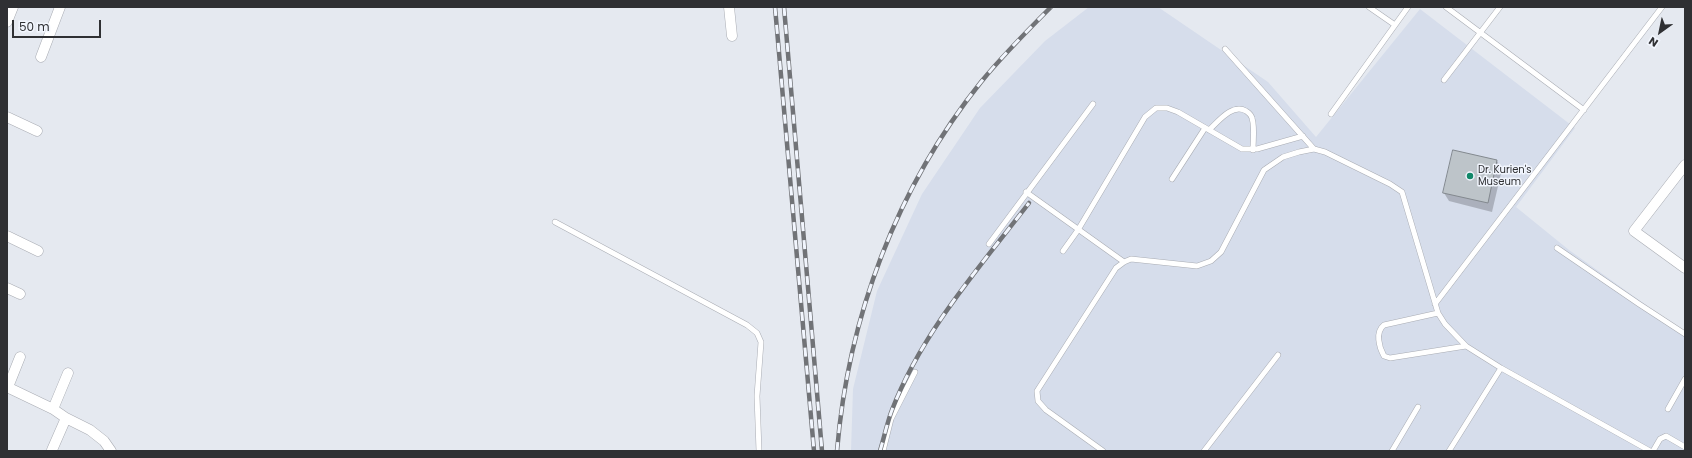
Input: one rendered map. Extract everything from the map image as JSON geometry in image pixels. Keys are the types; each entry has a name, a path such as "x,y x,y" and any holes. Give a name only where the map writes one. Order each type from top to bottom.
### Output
{"street":[{"path":"7,22 13,7"},
{"path":"41,57 60,7"},
{"path":"730,7 732,36"},
{"path":"7,117 36,131"},
{"path":"1685,165 1634,231 1685,268"},
{"path":"7,236 38,251"},
{"path":"7,288 20,294"},
{"path":"20,357 7,387 53,408 66,418 90,430 104,441 111,451"},
{"path":"53,408 68,373"},
{"path":"52,450 66,418"}],"lane":[{"path":"1369,7 1395,25"},
{"path":"1331,114 1408,7"},
{"path":"1446,7 1584,110"},
{"path":"1444,80 1500,7"},
{"path":"1435,304 1662,7"},
{"path":"1225,49 1314,149"},
{"path":"989,244 1026,192 1093,104"},
{"path":"1063,251 1078,230 1145,117 1156,108 1167,108 1178,112 1242,149 1253,150 1303,136"},
{"path":"1172,180 1207,129 1235,110 1243,109 1250,114 1252,119 1253,150"},
{"path":"1104,451 1046,410 1038,401 1037,391 1116,268 1131,259 1197,266 1211,261 1221,252 1264,170 1283,157 1314,149 1325,152 1390,184 1402,192 1438,313 1445,324 1466,346 1501,368 1650,451"},
{"path":"1026,192 1124,262"},
{"path":"555,222 748,325 757,333 761,342 757,396 758,451"},
{"path":"1557,248 1685,334"},
{"path":"1438,313 1379,328 1378,332 1380,344 1384,356 1390,358 1466,346"},
{"path":"1204,451 1278,355"},
{"path":"1449,451 1501,368"},
{"path":"883,451 891,419 915,372"},
{"path":"1668,409 1685,379"},
{"path":"1392,451 1418,407"},
{"path":"1653,451 1660,439 1666,436 1685,447"}],"shaded area":[{"path":"1089,7 1158,7 1268,82 1316,137 1420,9 1575,128 1516,207 1569,250 1685,333 1685,451 851,451 853,389 877,291 922,194 980,108 1045,41"}],"building":[{"name":"Dr. Kurien's Museum","path":"1453,150 1497,160 1488,203 1443,193"}],"railway":[{"path":"775,7 814,451"},
{"path":"784,7 822,451"},
{"path":"837,451 843,401 852,352 865,303 901,210 925,165 951,123 981,82 1006,53 1051,7"},
{"path":"880,451 892,410 904,381 935,327 972,276 1029,203"}],"place":[{"name":"Dr. Kurien's Museum","path":"1470,176"}]}
